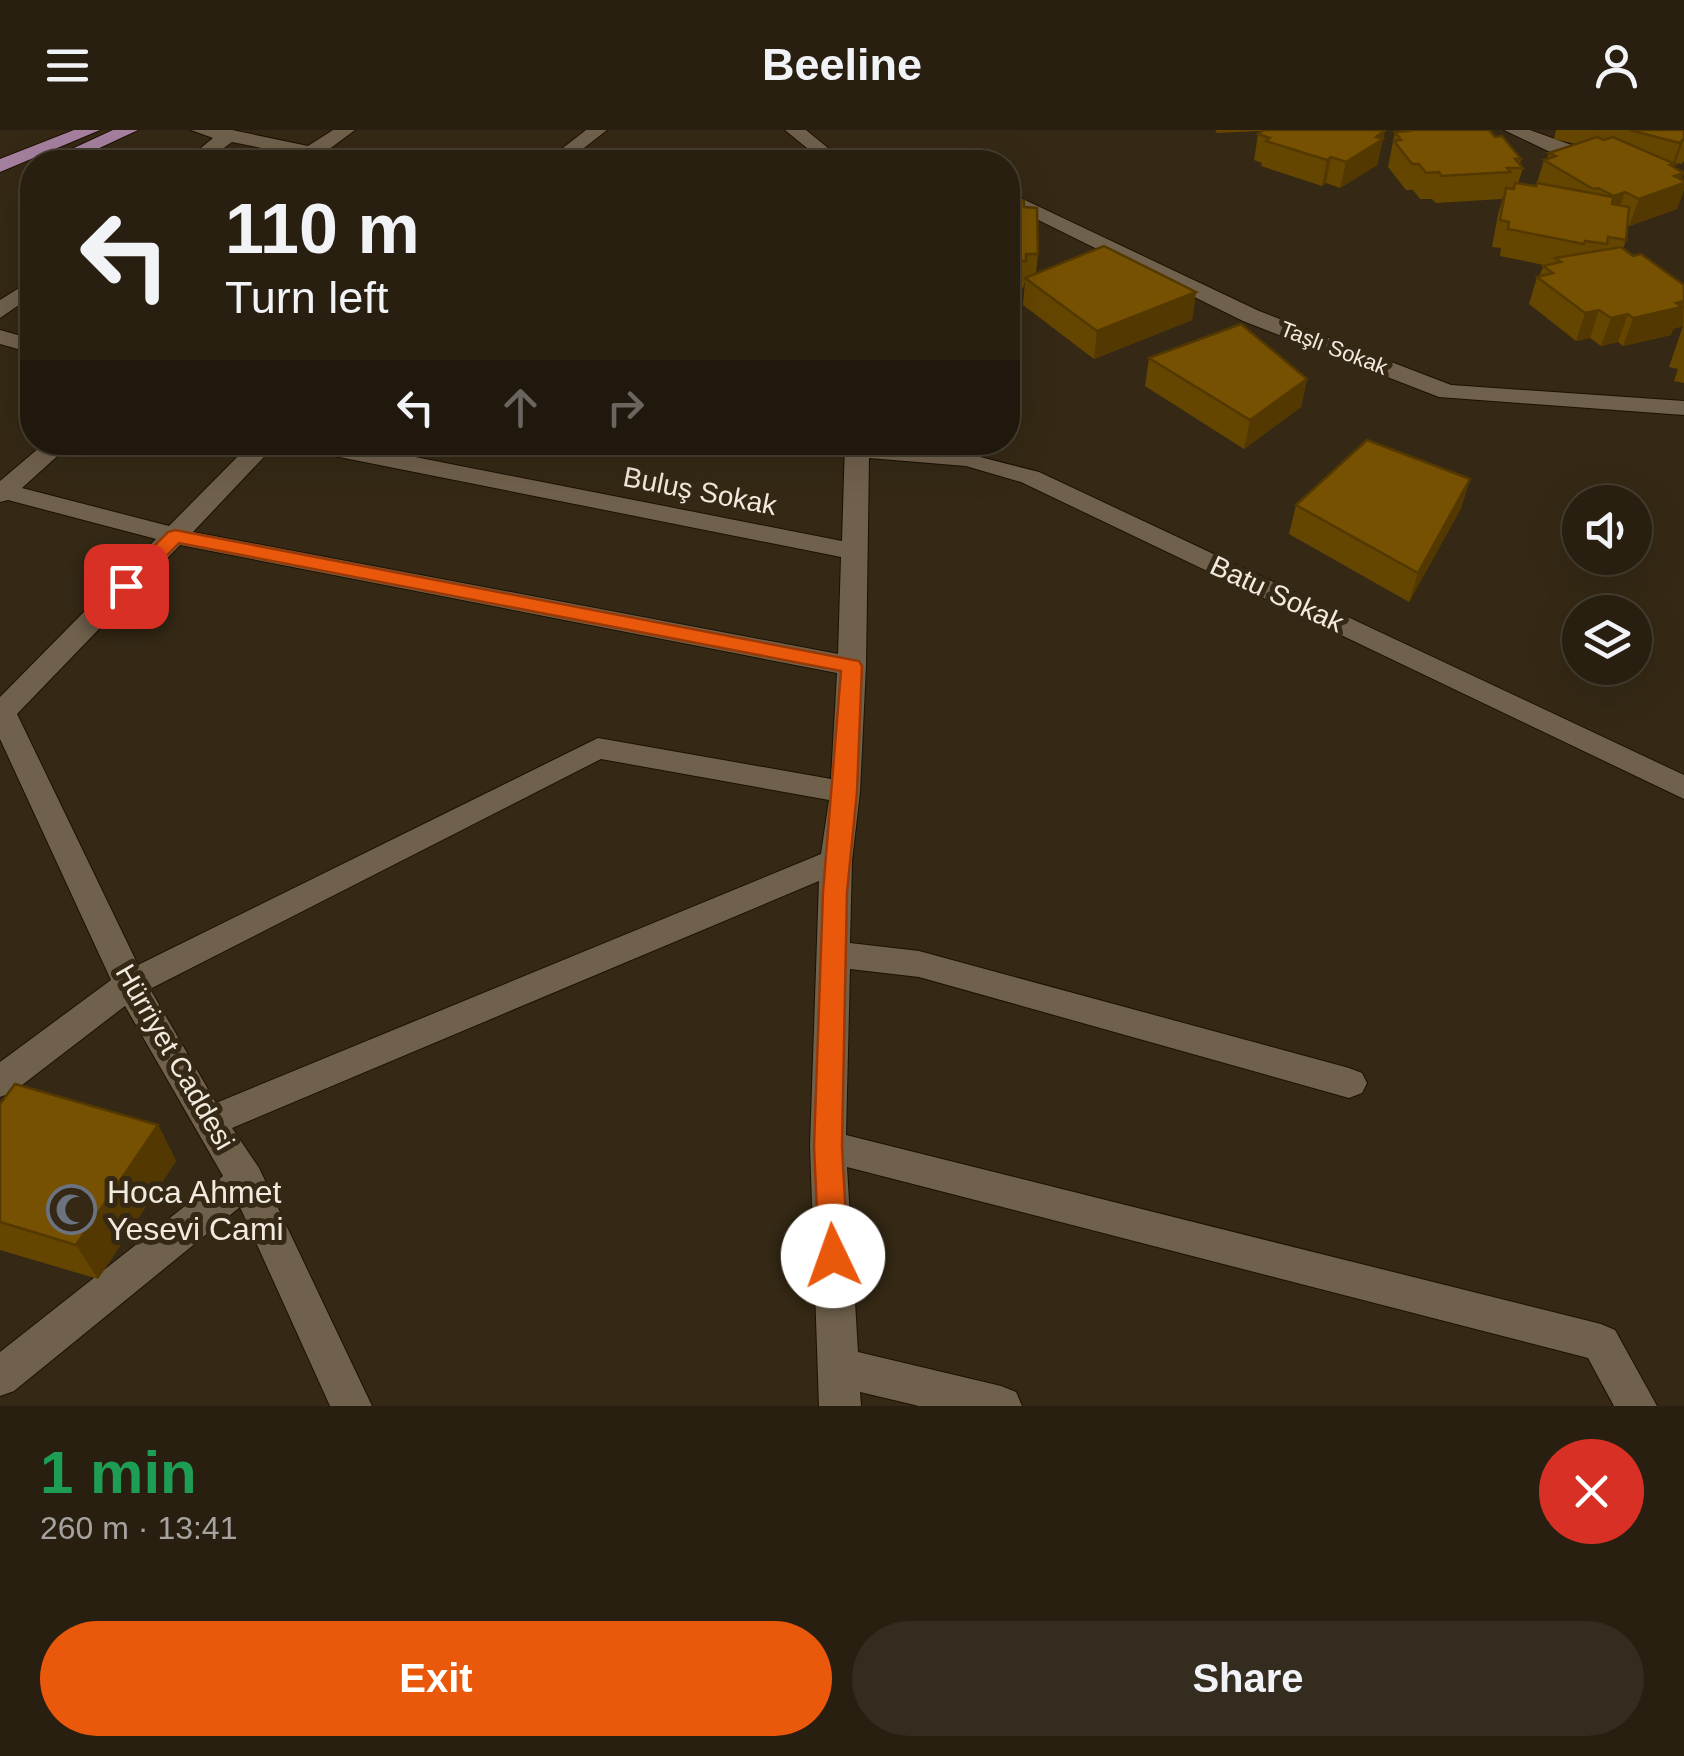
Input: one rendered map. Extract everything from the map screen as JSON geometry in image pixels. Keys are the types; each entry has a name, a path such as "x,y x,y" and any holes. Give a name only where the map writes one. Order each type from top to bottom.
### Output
{"main road":[{"path":"40,150 91,130"},
{"path":"80,150 129,130"}],"street":[{"path":"200,130 301,150"},
{"path":"314,150 346,130"},
{"path":"570,150 598,130"},
{"path":"794,130 820,150"},
{"path":"1513,130 1555,147 1613,162"},
{"path":"209,150 228,135"},
{"name":"Taşlı Sokak","path":"1020,204 1251,316 1446,392 1684,408"},
{"path":"0,311 20,295"},
{"path":"2,492 46,455"},
{"path":"2,709 253,455"},
{"name":"Buluş Sokak","path":"364,455 855,552"},
{"path":"857,455 852,666 846,792 836,861 828,1146 839,1386 1001,1406"},
{"name":"Batu Sokak","path":"950,455 999,464 1684,788"},
{"path":"2,492 175,536 852,666"},
{"name":"Hürriyet Caddesi","path":"2,709 130,984 208,1122 246,1180 351,1406"},
{"path":"0,1082 130,984 598,748 846,792"},
{"path":"208,1122 836,861"},
{"path":"833,954 920,964 1349,1083"},
{"path":"828,1146 1601,1344 1636,1406"},
{"path":"0,1377 246,1180"}],"building":[{"path":"1264,130 1385,130 1376,137 1383,139 1346,162 1266,141 1270,138 1258,134"},
{"path":"1489,130 1495,137 1502,136 1521,159 1515,159 1523,168 1442,176 1439,172 1426,173 1419,164 1412,164 1394,141 1401,140 1395,132"},
{"path":"1629,130 1684,130 1684,138 1680,143"},
{"path":"1597,137 1613,137 1675,164 1670,165 1684,173 1674,176 1684,183 1639,199 1625,192 1614,196 1593,189 1544,160 1556,156 1549,153"},
{"path":"1515,183 1537,183 1613,197 1612,204 1629,207 1626,240 1608,237 1607,244 1584,244 1508,229 1509,222 1500,220 1506,188 1514,189"},
{"path":"1020,200 1024,200 1024,207 1037,208 1038,254 1026,254 1026,261 1020,261"},
{"path":"1104,246 1196,292 1097,331 1025,278"},
{"path":"1621,247 1633,256 1641,254 1684,285 1684,301 1676,303 1682,307 1633,318 1628,314 1611,318 1599,310 1585,313 1537,277 1553,273 1543,266 1561,262 1555,258"},
{"path":"1241,324 1307,379 1250,420 1149,358"},
{"path":"1367,440 1470,479 1418,573 1296,505"},
{"name":"Hoca Ahmet Yesevi Cami","path":"15,1084 158,1125 76,1245 0,1222 0,1104"}],"place":[{"name":"Hoca Ahmet Yesevi Cami","path":"72,1210"}],"route":[{"path":"126,586 175,536 852,666 846,792 835,892 828,1146 833,1256"}]}
